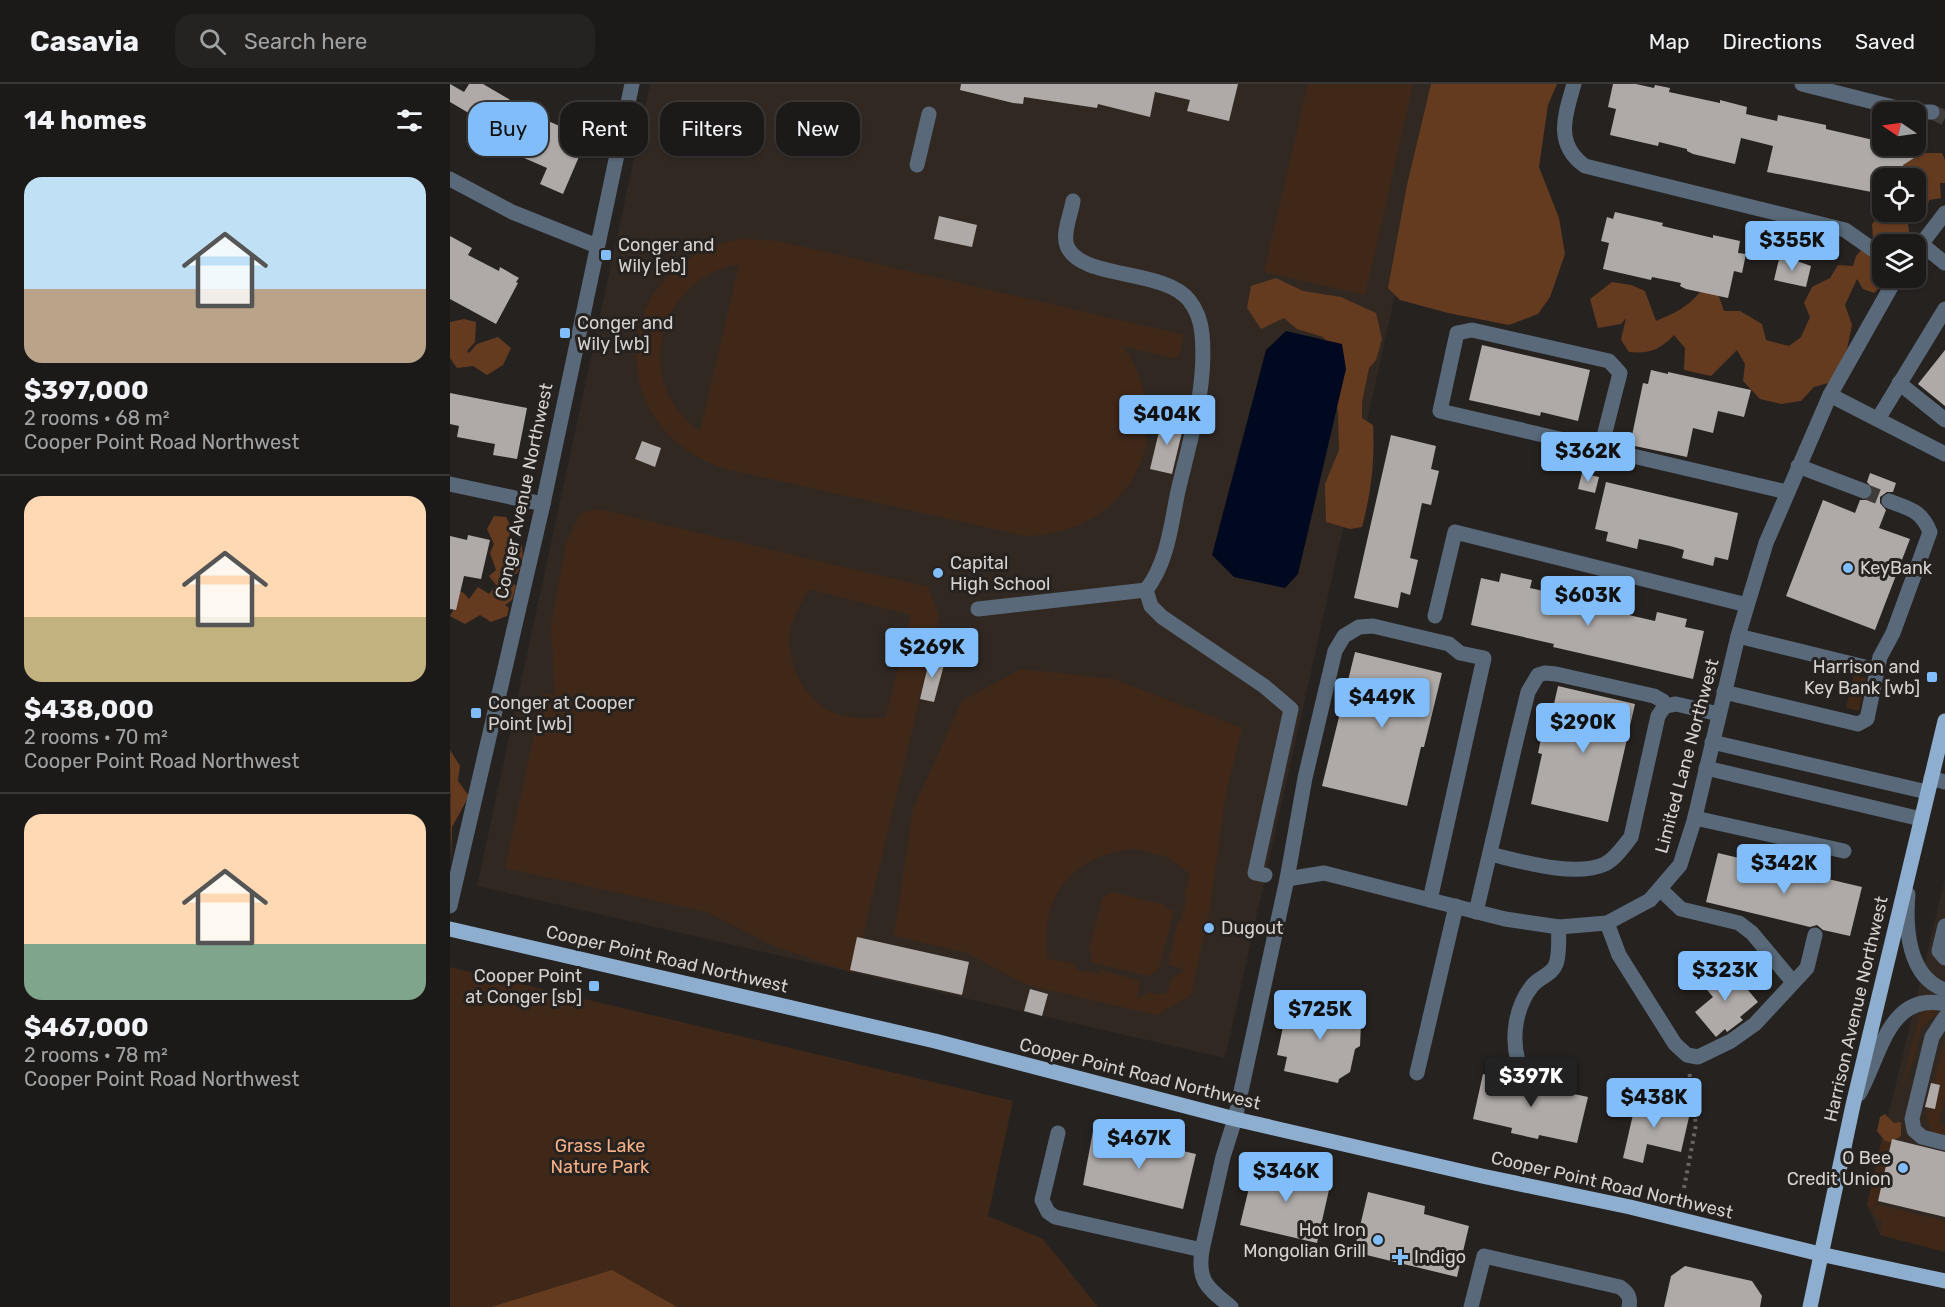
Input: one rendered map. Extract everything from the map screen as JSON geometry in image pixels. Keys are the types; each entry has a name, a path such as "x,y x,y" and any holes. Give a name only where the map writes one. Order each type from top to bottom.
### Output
{"main road":[{"name":"Harrison Avenue Northwest","path":"1810,1307 1853,1105 1921,819 1934,784 1945,721"},
{"name":"Cooper Point Road Northwest","path":"450,929 935,1041 1235,1119 1482,1176 1630,1207 1820,1254 1945,1281"}],"street":[{"name":"Conger Avenue Northwest","path":"450,906 543,504 632,84"},
{"path":"1574,84 1565,115 1565,138 1572,157 1585,166 1845,230 1872,249"},
{"path":"1802,84 1913,112 1932,112"},
{"path":"916,165 929,114"},
{"path":"450,179 512,212 597,246"},
{"path":"1073,201 1065,237 1067,246 1073,254 1085,263 1174,287 1188,299 1196,312 1202,332 1199,404 1162,563 1146,590 1151,606 1162,617 1264,686 1291,710 1255,873 1265,875"},
{"path":"1926,238 1945,213"},
{"path":"1926,252 1945,263"},
{"name":"Limited Lane Northwest","path":"1287,879 1324,873 1505,919 1559,927 1607,923 1650,900 1680,865 1695,818 1738,636 1766,543 1830,395 1890,288"},
{"path":"1878,419 1945,309"},
{"path":"1602,448 1620,373 1609,361 1472,330 1457,333 1440,411 1787,492"},
{"path":"1899,383 1945,420"},
{"path":"1830,395 1945,454"},
{"path":"1798,466 1864,491"},
{"path":"450,483 543,504"},
{"path":"1724,692 1858,724 1867,719 1880,657 1893,633 1930,532 1925,519 1914,510 1889,501"},
{"path":"1435,616 1455,532 1747,605"},
{"path":"978,609 1146,590"},
{"path":"1231,1307 1207,1287 1202,1278 1200,1265 1202,1250 1223,1157 1235,1119 1287,879 1305,778 1335,651 1344,636 1359,627 1373,626 1449,644 1460,653 1484,658 1430,900"},
{"path":"1738,636 1877,670"},
{"path":"1476,912 1528,692 1538,675 1556,674 1654,696 1663,701 1665,706"},
{"path":"1490,854 1549,868 1589,868 1606,864 1631,837 1658,716 1665,706 1676,704 1719,714"},
{"path":"1713,742 1934,784"},
{"path":"1707,768 1921,819"},
{"path":"1695,818 1844,851"},
{"path":"1909,872 1907,923 1912,954 1926,978 1935,987 1945,990"},
{"path":"1660,889 1681,909 1739,923 1752,933 1793,982"},
{"path":"1418,1073 1456,906"},
{"path":"1607,923 1619,955 1675,1044 1687,1055 1698,1057 1731,1041 1755,1024 1807,968 1815,935"},
{"path":"1945,926 1939,951 1945,957"},
{"path":"1518,1060 1515,1035 1519,1011 1533,985 1551,972 1557,963 1559,927"},
{"path":"1853,1105 1890,1026 1903,1012 1920,1002 1931,1000 1945,1004"},
{"path":"1945,1017 1932,1037 1912,1119 1914,1130 1922,1137 1945,1143"},
{"path":"1058,1133 1042,1200 1048,1212 1055,1217 1202,1250"},
{"path":"1471,1307 1484,1256 1620,1287 1628,1292 1629,1307"}],"path":[{"path":"1684,1188 1695,1125 1687,1055"}],"shaded area":[{"name":"Capital High School","path":"650,84 1442,84 1225,1058 477,886 634,156 648,156 648,102 646,102"},
{"path":"1431,84 1557,84 1548,105 1539,167 1559,218 1565,254 1550,297 1538,314 1509,325 1448,313 1400,300 1388,288 1407,185"},
{"path":"1942,153 1945,160 1945,183 1940,183 1941,198 1929,200 1926,208 1926,168 1904,168 1903,165 1915,156"},
{"path":"1874,222 1908,222 1909,234 1873,234"},
{"path":"1863,248 1870,257 1872,288 1879,288 1874,293 1863,289 1857,279 1845,305 1852,325 1845,359 1832,382 1814,387 1801,401 1781,404 1760,399 1743,381 1745,364 1737,350 1711,376 1684,370 1685,348 1674,335 1654,350 1629,352 1621,340 1626,318 1621,324 1598,328 1590,299 1612,282 1631,285 1645,291 1656,321 1680,310 1700,292 1718,294 1724,311 1740,311 1762,324 1766,340 1789,346 1801,337 1810,317 1804,303 1812,287 1830,278 1838,265 1853,266 1856,256"},
{"path":"1276,278 1303,291 1341,297 1376,313 1382,339 1376,360 1369,368 1362,402 1362,418 1373,425 1373,451 1372,477 1362,527 1350,529 1326,522 1325,484 1339,450 1338,411 1328,379 1336,357 1323,337 1297,329 1284,318 1261,329 1247,308 1251,286"},
{"path":"464,319 476,322 475,342 467,351 469,353 477,344 498,337 511,348 503,365 487,375 473,366 457,368 450,358 450,322"},
{"path":"494,516 506,517 511,527 509,537 522,544 523,564 516,574 506,574 516,586 512,600 505,605 509,608 507,616 491,622 480,615 465,624 450,616 456,606 451,588 464,593 469,599 478,587 489,594 496,585 489,576 496,570 490,553 494,544 487,529"},
{"path":"450,750 460,766 458,781 469,796 452,827 451,865"},
{"path":"1945,878 1945,1251 1880,1235 1867,1205"},
{"path":"1885,1114 1894,1123 1901,1122 1901,1136 1891,1142 1885,1141 1877,1131 1880,1117"},
{"path":"612,1270 677,1307 491,1307"}],"green space":[{"path":"1308,84 1413,84 1365,295 1264,272"},
{"path":"742,239 778,241 1184,335 1178,359 1123,346 1140,379 1148,412 1146,444 1136,472 1118,498 1094,517 1063,531 1026,536 726,469 685,448 656,419 640,384 636,347 645,310 666,278 698,253","holes":["739,264 700,431 679,411 665,387 660,361 663,335 672,311 689,289 711,273"]},
{"path":"598,509 928,587 939,617 854,973 776,947 707,912 505,868 543,693 555,696 551,626 566,543 581,513","holes":["809,589 911,615 886,717 859,718 839,715 814,700 796,672 789,640 793,620"]},
{"path":"1021,669 1113,679 1242,728 1226,792 1210,906 1191,995 1157,1015 1027,985 967,953 894,936 913,809 962,701","holes":["1137,849 1167,857 1190,874 1184,897 1187,898 1181,921 1178,921 1168,964 1185,970 1172,978 1167,993 1157,995 1150,992 1137,999 1140,981 1100,970 1099,974 1075,969 1075,964 1048,959 1046,937 1055,898 1065,882 1079,869 1095,859 1115,852"]},
{"path":"1854,675 1866,678 1859,711 1846,708"},
{"path":"1112,892 1165,905 1167,909 1174,911 1159,969 1148,976 1090,962 1092,954 1089,949 1103,897"},
{"name":"Grass Lake Nature Park","path":"450,967 1013,1101 988,1216 1043,1239 1098,1307 450,1307"},
{"path":"1935,1009 1936,1014 1921,1028 1914,1057 1900,1094 1920,1015 1923,1011"},
{"path":"1945,1037 1945,1099 1939,1122 1945,1127 1945,1135 1938,1135 1931,1131 1926,1115"},
{"path":"1882,1138 1891,1142 1877,1203 1871,1210 1867,1205"},
{"path":"1878,1205 1945,1221 1945,1252 1880,1235 1882,1220 1878,1219 1872,1211"}],"water":[{"path":"1286,331 1342,344 1346,369 1298,574 1285,588 1234,577 1212,555 1266,350"}],"building":[{"path":"450,84 464,92 469,84 483,84 514,102 468,102 468,113 450,102"},
{"path":"961,84 1238,84 1229,121 1187,111 1190,100 1155,92 1150,117 1098,104 1097,108 1024,97 1023,104 1013,103 960,90"},
{"path":"1613,84 1636,84 1654,88 1655,85 1670,88 1669,92 1747,107 1746,114 1777,121 1778,115 1826,125 1826,129 1872,140 1872,156 1914,158 1903,165 1904,168 1872,168 1872,192 1767,172 1773,146 1741,138 1735,164 1693,154 1687,149 1659,142 1658,146 1610,135 1616,109 1608,107"},
{"path":"548,121 560,126 560,156 579,156 563,194 540,184 547,168 520,156 548,156"},
{"path":"1615,212 1713,238 1713,235 1740,241 1738,253 1746,254 1742,273 1734,271 1728,298 1686,289 1680,286 1681,283 1652,277 1651,280 1603,269 1609,243 1601,241 1607,217 1613,219"},
{"path":"939,216 977,225 972,247 934,239"},
{"path":"450,236 472,248 468,255 499,271 500,267 519,278 496,324 450,299"},
{"path":"1780,255 1811,266 1806,287 1774,280"},
{"path":"1482,345 1590,370 1578,421 1541,412 1540,416 1469,400"},
{"path":"1945,350 1945,406 1918,384"},
{"path":"1651,370 1751,390 1744,417 1718,411 1713,433 1693,428 1687,457 1630,445 1643,383 1648,384"},
{"path":"450,393 527,408 517,459 493,455 495,444 457,437 459,426 450,424"},
{"path":"1162,419 1184,424 1172,474 1150,469"},
{"path":"1391,435 1436,446 1431,469 1439,471 1431,505 1422,503 1410,558 1418,560 1410,595 1401,592 1398,608 1354,598"},
{"path":"642,441 661,448 655,467 635,459"},
{"path":"1582,473 1599,477 1595,493 1578,489"},
{"name":"KeyBank","path":"1870,473 1896,483 1893,492 1887,492 1880,497 1880,503 1886,510 1879,528 1910,539 1875,630 1786,596 1823,500 1855,513 1860,500 1866,500 1873,495 1873,489 1867,482"},
{"path":"1606,482 1738,513 1728,560 1715,557 1713,566 1682,558 1684,550 1670,546 1639,539 1637,549 1606,541 1608,532 1595,529"},
{"path":"468,535 490,540 481,579 464,576 456,610 450,609 450,536 467,540"},
{"path":"1501,573 1532,580 1530,588 1548,592 1547,596 1578,603 1580,594 1610,601 1608,609 1620,613 1655,621 1657,612 1687,619 1685,627 1704,631 1693,679 1553,647 1554,644 1471,625 1481,578 1499,582"},
{"path":"1355,652 1442,673 1407,806 1322,786"},
{"path":"930,657 945,661 934,702 920,699"},
{"path":"1558,686 1635,704 1608,822 1531,804 1542,754 1538,753 1542,734 1547,735"},
{"path":"1718,853 1862,887 1850,936 1823,930 1817,925 1810,927 1706,902"},
{"path":"857,937 969,962 962,995 850,970"},
{"path":"1727,965 1758,1002 1740,1017 1743,1020 1727,1032 1725,1029 1716,1037 1695,1012 1713,997 1703,985"},
{"path":"1030,989 1048,994 1042,1016 1024,1011"},
{"path":"1305,1000 1352,1011 1351,1014 1361,1022 1360,1046 1355,1049 1350,1072 1339,1079 1338,1083 1284,1071 1287,1057 1277,1055 1287,1008 1302,1012"},
{"path":"1483,1074 1521,1083 1523,1076 1552,1083 1551,1089 1588,1097 1577,1143 1539,1135 1538,1139 1511,1133 1512,1128 1473,1119"},
{"path":"1931,1083 1940,1085 1935,1109 1925,1107"},
{"path":"1640,1095 1666,1101 1664,1109 1689,1117 1681,1152 1647,1144 1643,1163 1623,1158 1637,1097"},
{"path":"1093,1131 1196,1154 1183,1209 1083,1185"},
{"path":"1892,1139 1945,1152 1945,1217 1878,1201"},
{"path":"1255,1163 1331,1181 1317,1243 1240,1225"},
{"path":"1368,1192 1425,1206 1424,1214 1469,1226 1457,1277 1354,1252"},
{"path":"1685,1266 1752,1281 1762,1296 1760,1307 1664,1307 1671,1276"}],"tunnel":[{"path":"1932,112 1945,118"},
{"path":"1864,491 1889,501"}],"place":[{"name":"Conger and Wily [eb]","path":"606,255"},
{"name":"Conger and Wily [wb]","path":"565,333"},
{"name":"KeyBank","path":"1848,568"},
{"name":"Capital High School","path":"938,573"},
{"name":"Harrison and Key Bank [wb]","path":"1932,677"},
{"name":"Conger at Cooper Point [wb]","path":"476,713"},
{"name":"Dugout","path":"1209,928"},
{"name":"Cooper Point at Conger [sb]","path":"594,986"},
{"name":"O Bee Credit Union","path":"1903,1168"},
{"name":"Hot Iron Mongolian Grill","path":"1378,1240"},
{"name":"Indigo","path":"1400,1257"}]}
